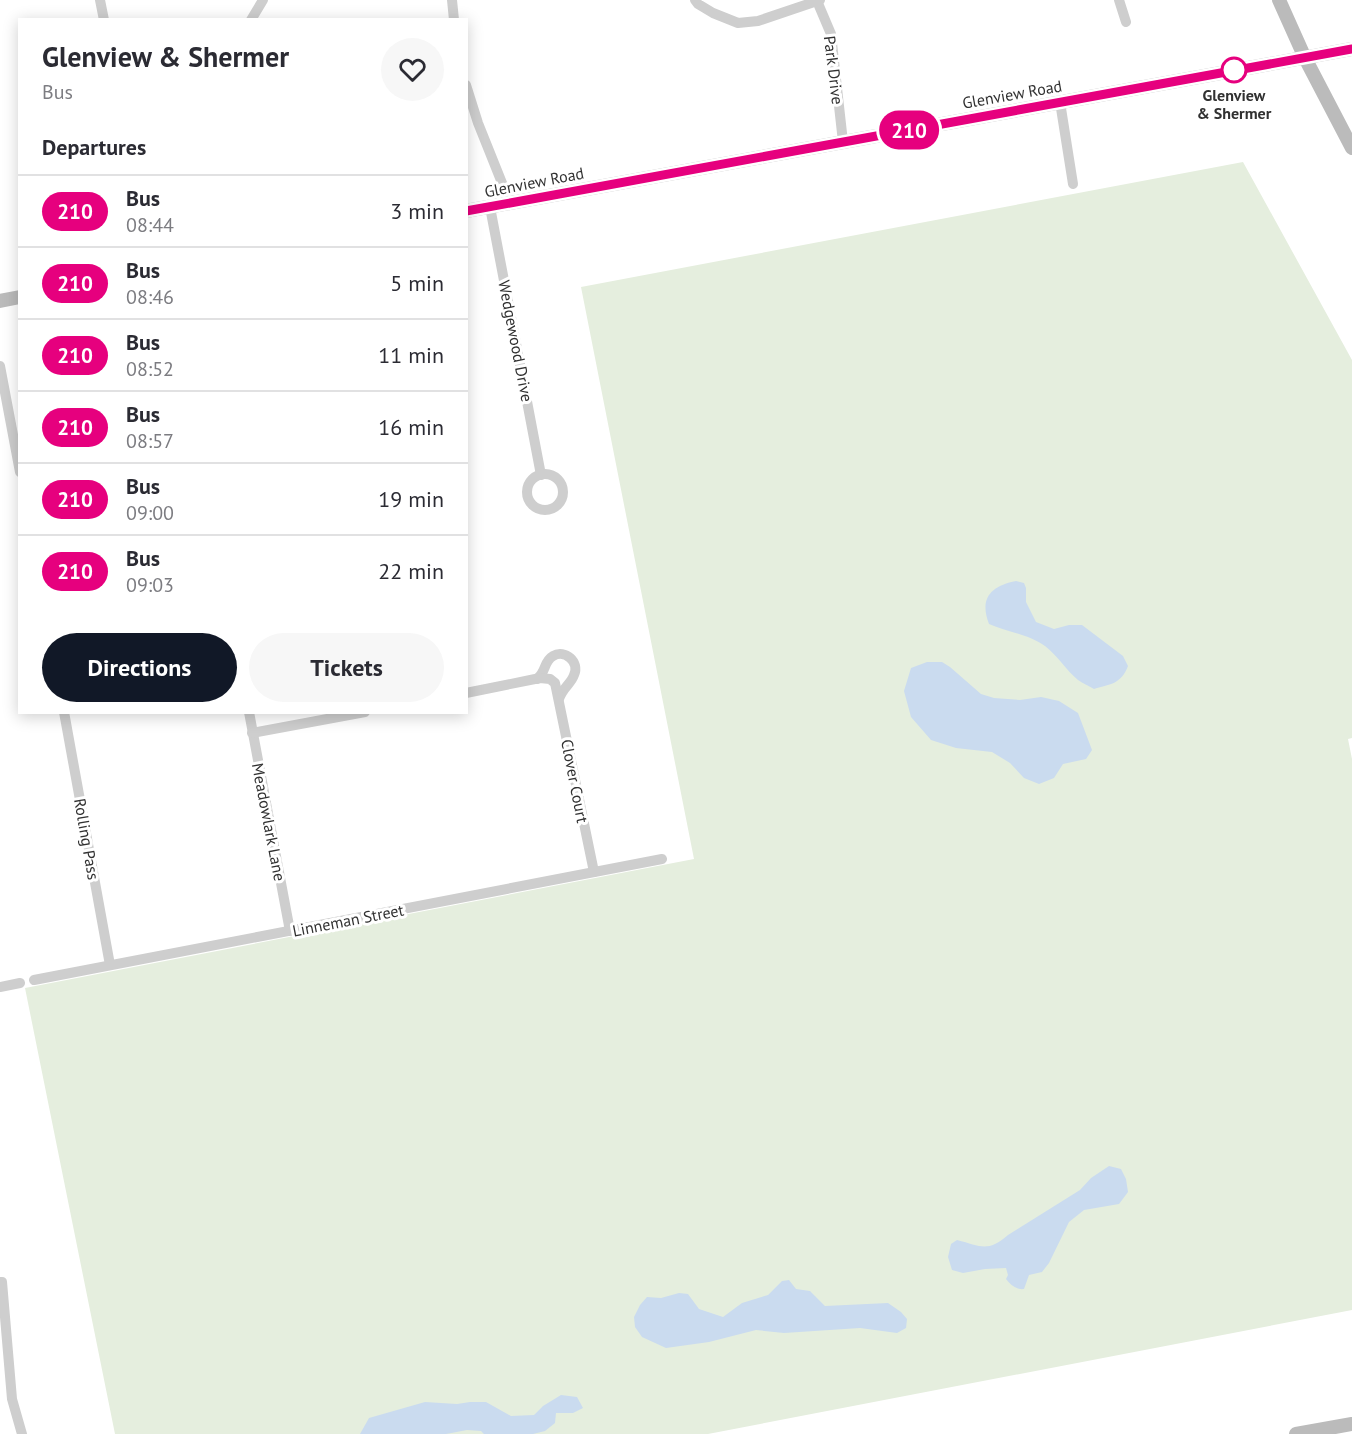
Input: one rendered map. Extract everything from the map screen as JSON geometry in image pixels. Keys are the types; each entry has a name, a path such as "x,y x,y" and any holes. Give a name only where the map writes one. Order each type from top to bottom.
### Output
{"main road":[{"path":"1279,0 1305,58 1352,148"},
{"name":"Glenview Road","path":"468,211 1352,49"},
{"path":"0,301 18,297"},
{"path":"1296,1434 1352,1424"}],"street":[{"path":"100,0 104,18"},
{"path":"252,18 263,0"},
{"path":"452,0 454,18"},
{"name":"Park Drive","path":"695,0 712,13 738,23 758,21 818,1 831,34 843,142"},
{"path":"1119,0 1126,22"},
{"path":"468,91 478,123 510,202"},
{"path":"1060,102 1073,184"},
{"name":"Wedgewood Drive","path":"490,207 541,475"},
{"path":"0,366 18,461"},
{"path":"468,693 537,679 550,679 555,683 558,694 574,676 576,671 574,662 561,654 551,657 545,664 543,674 537,679"},
{"name":"Clover Court","path":"558,694 594,872"},
{"name":"Rolling Pass","path":"64,714 110,965"},
{"name":"Meadowlark Lane","path":"249,714 290,931"},
{"path":"252,733 353,714"},
{"name":"Linneman Street","path":"34,980 662,860"},
{"path":"0,987 20,983"},
{"path":"1,1282 12,1399 22,1434"}],"green space":[{"path":"1243,162 1352,360 1352,738 1348,739 1352,759 1352,1310 708,1434 115,1434 25,988 694,859 581,287"}],"water":[{"path":"1016,581 1024,583 1026,602 1036,622 1054,629 1069,625 1082,625 1123,656 1128,666 1119,680 1094,689 1078,680 1045,646 1025,636 989,624 985,607 989,595 1000,586"},
{"path":"927,662 942,662 981,694 994,698 1020,700 1041,697 1059,701 1078,713 1092,750 1086,759 1063,764 1054,778 1039,784 1024,778 1010,763 992,752 956,748 931,740 911,717 904,691 911,668"},
{"path":"1109,1166 1121,1169 1126,1179 1128,1192 1119,1204 1084,1210 1069,1222 1049,1263 1042,1272 1029,1275 1024,1289 1014,1287 1006,1279 1008,1275 1006,1268 963,1273 952,1270 948,1257 951,1244 957,1240 978,1246 995,1244 1080,1190 1091,1178"},
{"path":"789,1280 796,1289 810,1291 825,1306 888,1303 907,1319 906,1328 897,1333 860,1328 784,1333 756,1330 709,1342 666,1348 642,1337 635,1327 634,1317 647,1297 661,1298 679,1293 688,1294 699,1309 723,1317 742,1303 768,1295 782,1281"},
{"path":"561,1395 577,1397 583,1408 573,1413 556,1413 555,1423 545,1431 533,1434 484,1434 481,1431 467,1430 446,1434 360,1434 369,1418 425,1402 457,1404 486,1402 511,1416 534,1415 543,1406"}],"bus line":[{"name":"210","path":"468,211 1352,49"}],"place":[{"name":"Glenview & Shermer","path":"1234,70"}]}
